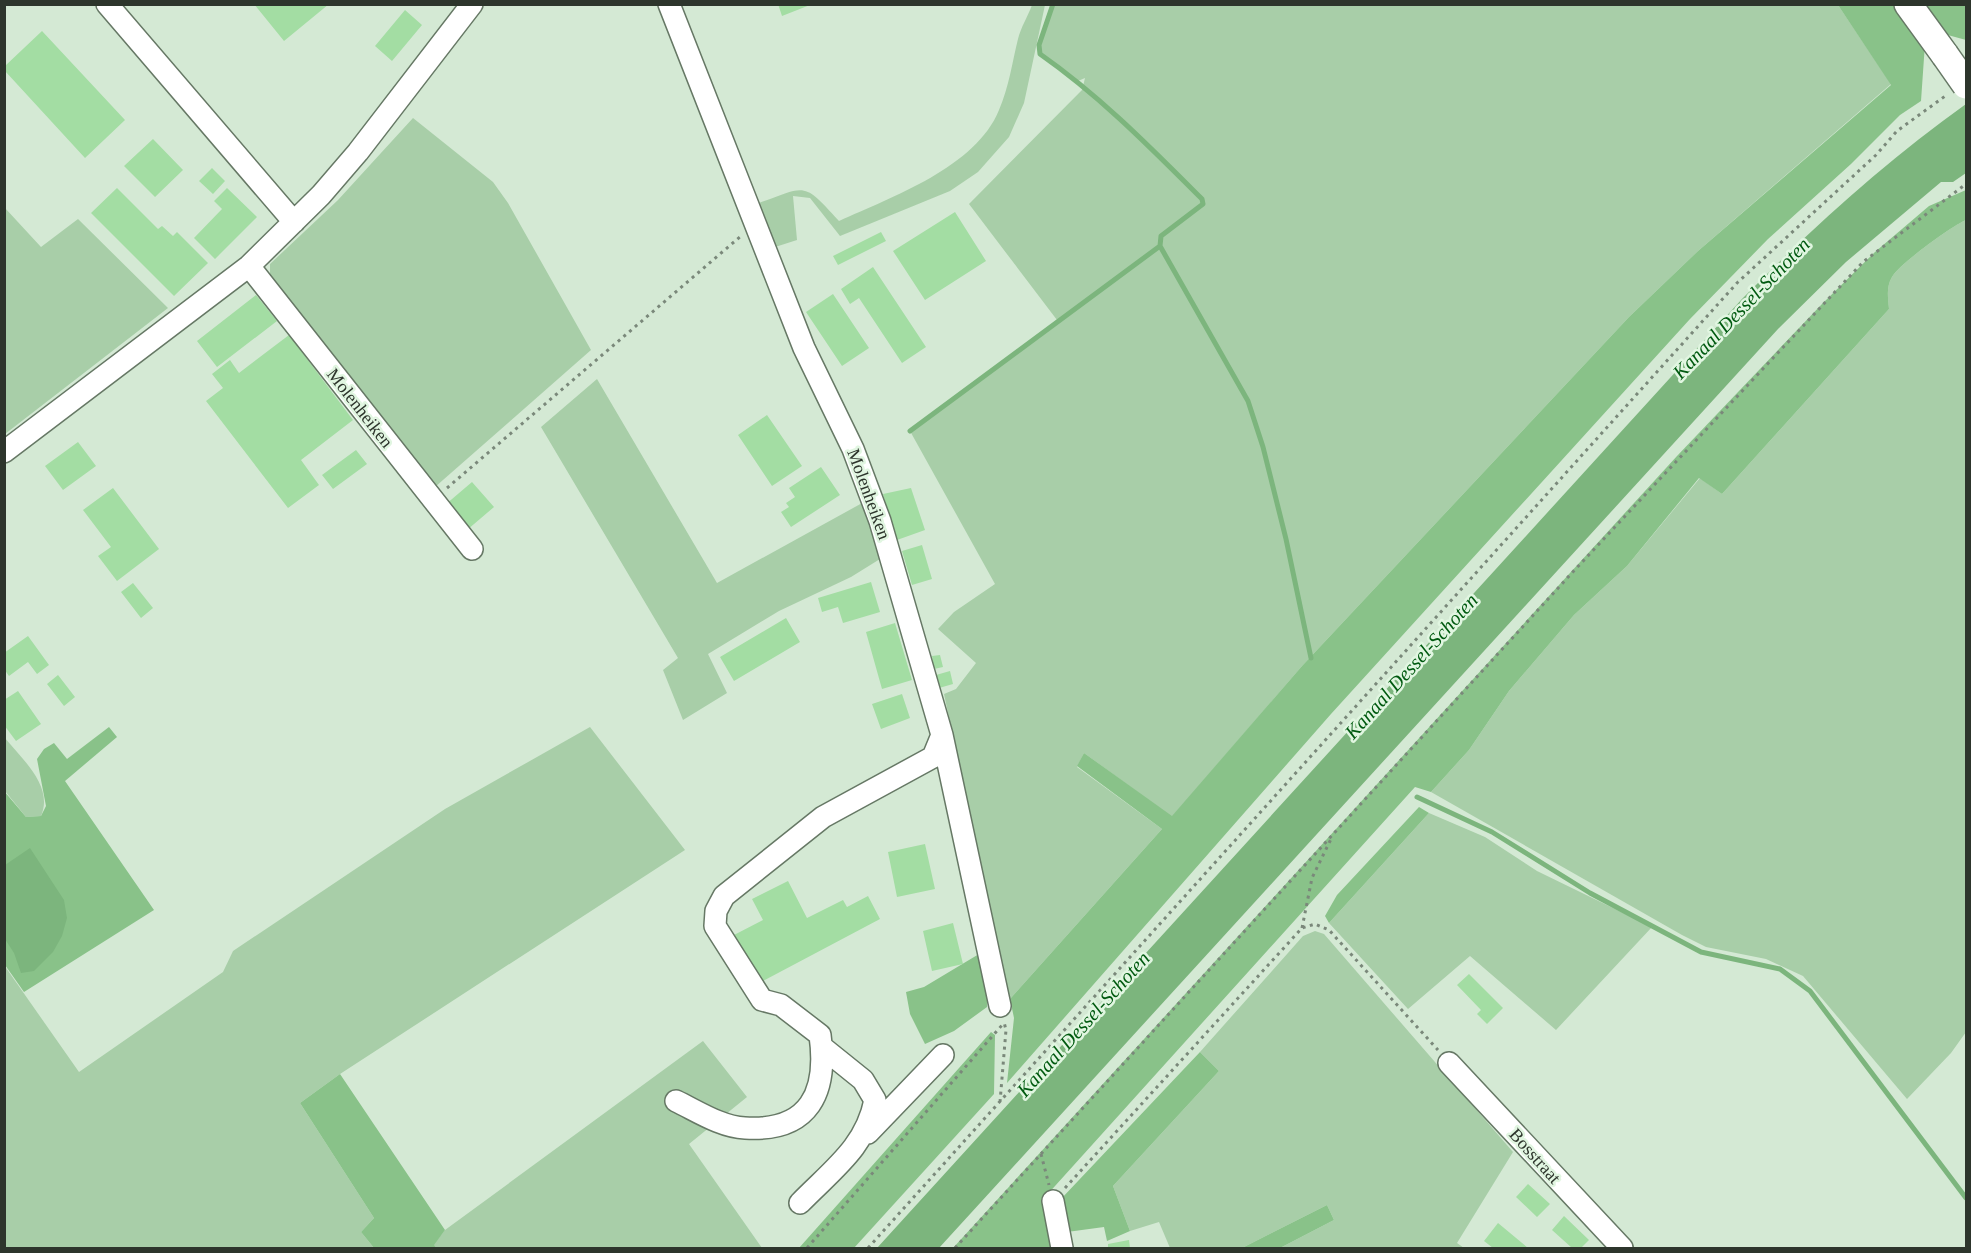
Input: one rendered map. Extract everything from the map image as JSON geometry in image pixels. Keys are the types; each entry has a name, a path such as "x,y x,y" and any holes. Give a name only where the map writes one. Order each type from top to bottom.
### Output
{"main road":[{"path":"1908,4 1946,55 1958,89"}],"street":[{"path":"107,4 294,222"},
{"path":"4,452 249,266 294,222 358,152 472,4"},
{"name":"Molenheiken","path":"669,4 804,348 867,484 942,735 1002,1014"},
{"name":"Molenheiken","path":"249,266 472,549"},
{"path":"676,1101 722,1123 744,1128 788,1121 807,1109 818,1093 823,1059 820,1035 782,1005 762,1000 715,926 716,911 724,896 823,817 933,757 942,735"},
{"path":"822,1047 863,1080 875,1100 871,1120 861,1140"},
{"path":"800,1203 943,1055"},
{"name":"Bosstraat","path":"1449,1063 1622,1248"},
{"path":"1053,1201 1062,1248"}],"path":[{"path":"868,1248 1737,283 1876,155 1897,131 1958,89"},
{"path":"955,1248 1334,832 1863,262 1966,184"},
{"path":"432,500 755,224"},
{"path":"1302,928 1312,878 1334,832"},
{"path":"1053,1201 1302,928 1315,924 1329,930 1449,1063"},
{"path":"1000,1104 1006,1030 1002,1014"},
{"path":"807,1248 1002,1014"},
{"path":"1041,1154 1053,1201"}],"shaded area":[{"path":"1032,5 1045,5 1024,103 1009,137 978,172 950,191 840,236 810,198 793,196 797,240 772,248 756,204 785,193 803,190 818,199 839,221 930,178 972,148 988,130 999,110 1008,84 1019,35"},
{"path":"1053,5 1838,5 1891,84 1698,251 1629,317 1302,666 1172,817 1084,753 1077,767 1162,829 1010,999 944,694 956,689 976,663 938,629 954,612 995,584 910,431 976,384 1057,320 969,204 1082,90 1085,78 1078,81 1040,54 1039,45"},
{"path":"1838,5 1966,5 1966,40 1926,29 1921,101 1900,115 1851,164 1768,239 1690,319 1331,714 1007,1083 1014,1018 1010,999 1162,829 1077,766 1084,753 1172,816 1302,666 1629,317 1698,251 1891,85"},
{"path":"413,118 493,182 508,203 591,350 435,487 270,277 270,264 338,200"},
{"path":"1966,190 1966,220 1926,246 1897,271 1889,285 1889,309 1722,494 1699,478 1627,566 1574,615 1509,691 1469,750 1431,792 1415,787 1046,1196 1056,1248 953,1248 1677,456 1822,304 1875,252 1929,206"},
{"path":"5,208 41,247 78,219 168,308 5,434"},
{"path":"1966,220 1966,1032 1951,1053 1907,1099 1803,976 1766,959 1706,947 1431,792 1469,750 1509,691 1574,615 1627,566 1700,478 1722,494 1889,309 1889,285 1897,271 1926,246"},
{"path":"597,379 717,583 864,502 880,559 851,577 779,611 708,654 727,693 683,720 663,670 678,658 541,427"},
{"path":"109,727 117,737 65,781 154,910 24,992 5,965 4,791 26,817 41,816 46,806 37,759 44,749 54,743 67,759"},
{"path":"590,727 685,850 340,1074 300,1103 374,1218 361,1232 374,1248 5,1248 4,965 79,1072 223,972 233,951 445,809"},
{"path":"4,737 27,764 40,784 44,805 41,816 26,817 5,791"},
{"path":"1419,807 1429,813 1329,923 1325,916 1337,895"},
{"path":"1429,813 1485,837 1537,871 1652,927 1556,1030 1470,956 1408,1009 1329,923"},
{"path":"1315,931 1324,934 1513,1152 1457,1243 1464,1248 1280,1248 1334,1220 1327,1205 1242,1248 1170,1248 1159,1222 1130,1231 1113,1186 1219,1071 1200,1052 1303,936"},
{"path":"979,954 987,990 987,1007 954,1031 925,1044 910,1014 906,992 924,987"},
{"path":"991,1032 995,1035 994,1094 854,1248 799,1248"},
{"path":"703,1041 747,1097 689,1144 762,1248 436,1248 433,1245 445,1230"},
{"path":"1200,1052 1219,1071 1113,1186 1130,1231 1107,1241 1104,1227 1067,1232 1061,1199"},
{"path":"340,1074 445,1230 434,1245 436,1248 374,1248 361,1232 374,1218 300,1103"},
{"path":"1327,1205 1334,1220 1280,1248 1242,1248"}],"water":[{"name":"Kanaal Dessel-Schoten","path":"1966,104 1966,173 1953,182 1941,182 1846,262 1778,329 939,1248 877,1248 1742,299 1795,246 1850,197 1906,149"},
{"path":"30,848 64,900 67,918 62,936 53,952 34,971 21,973 14,953 5,939 5,865"}],"building":[{"path":"254,4 329,4 284,41"},
{"path":"778,4 810,4 810,5 782,16"},
{"path":"405,10 422,25 392,61 375,46"},
{"path":"42,31 125,120 85,158 5,71 5,66"},
{"path":"153,139 183,170 155,197 124,166"},
{"path":"212,168 225,181 213,194 199,181"},
{"path":"117,188 158,229 162,226 173,236 177,232 208,263 174,296 91,213"},
{"path":"227,188 257,217 215,259 194,238 222,209 214,201"},
{"path":"955,212 986,261 925,300 893,251"},
{"path":"881,232 886,241 838,265 833,256"},
{"path":"873,267 926,347 902,363 859,298 850,304 841,289"},
{"path":"833,294 869,348 842,366 806,312"},
{"path":"256,295 277,321 217,367 197,341"},
{"path":"289,335 353,420 301,460 319,485 288,508 206,401 223,388 212,374 230,360 239,373"},
{"path":"767,415 802,466 772,486 738,435"},
{"path":"78,442 96,466 63,490 45,466"},
{"path":"356,450 367,464 333,489 322,475"},
{"path":"821,467 840,495 791,527 781,512 789,507 786,503 795,497 789,488"},
{"path":"472,482 494,507 467,530 445,505"},
{"path":"113,488 159,549 117,581 98,556 111,547 83,510"},
{"path":"911,488 925,530 897,540 883,494"},
{"path":"922,545 932,579 912,585 902,551"},
{"path":"871,582 880,612 843,623 838,607 822,612 818,598"},
{"path":"133,583 153,608 141,618 121,592"},
{"path":"786,618 800,642 734,681 720,657"},
{"path":"895,623 912,680 882,689 866,632"},
{"path":"28,636 49,665 37,674 28,662 9,676 4,669 4,653"},
{"path":"940,655 943,667 934,669 932,656"},
{"path":"950,671 953,684 939,688 936,675"},
{"path":"58,675 75,697 64,706 47,684"},
{"path":"18,691 41,724 16,741 4,725 4,700"},
{"path":"902,694 910,718 881,729 872,704"},
{"path":"925,844 935,889 897,897 888,852"},
{"path":"788,881 807,918 843,900 847,907 868,896 880,919 759,983 734,935 763,920 752,899"},
{"path":"953,923 963,964 932,971 923,931"},
{"path":"1469,974 1503,1008 1487,1024 1477,1014 1481,1010 1457,985"},
{"path":"1528,1184 1550,1204 1537,1217 1516,1197"},
{"path":"1564,1216 1589,1240 1581,1248 1572,1248 1552,1230"},
{"path":"1498,1223 1528,1248 1493,1248 1484,1241"},
{"path":"1129,1240 1130,1248 1108,1248 1108,1244"}],"waterway":[{"path":"1053,4 1039,45 1040,54 1104,105 1202,199 1203,204 1161,236 1160,246 1248,401 1263,447 1286,539 1311,658"},
{"path":"910,431 1160,246"},
{"path":"1417,797 1492,832 1590,893 1701,952 1780,969 1810,991 1966,1198"}]}
